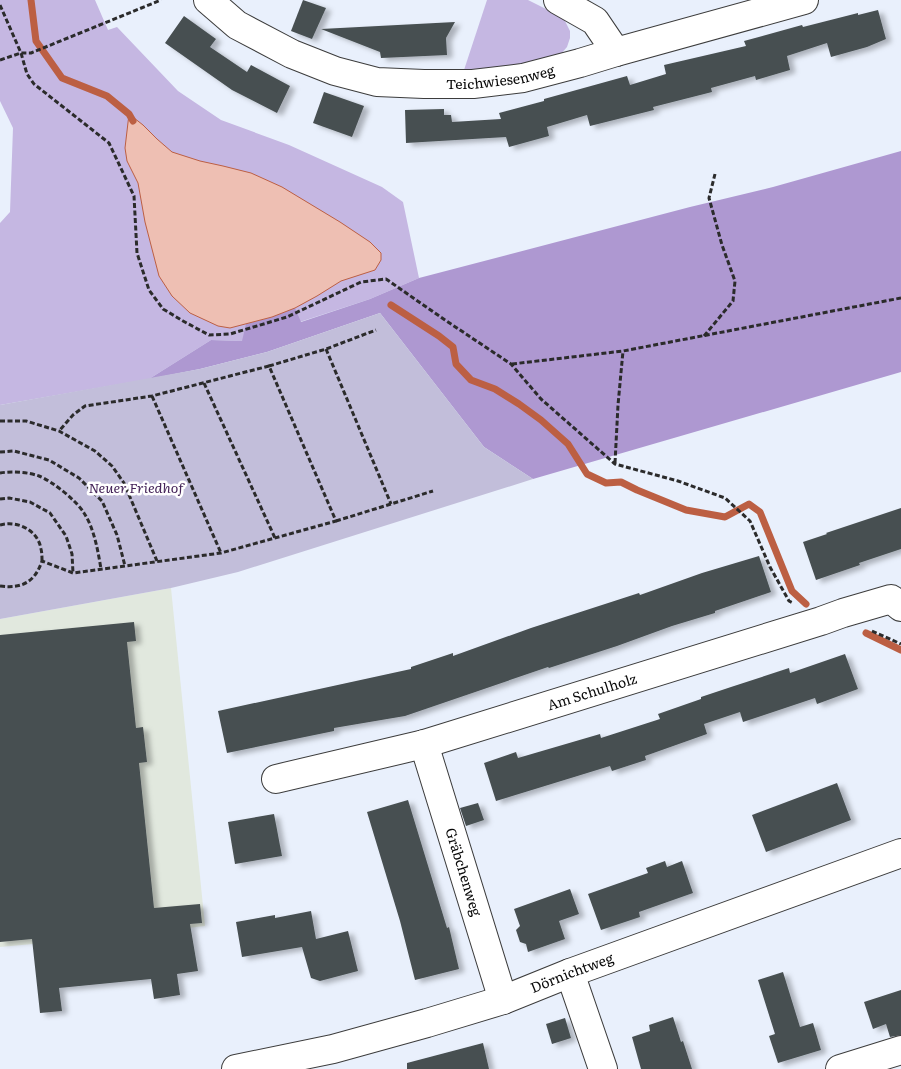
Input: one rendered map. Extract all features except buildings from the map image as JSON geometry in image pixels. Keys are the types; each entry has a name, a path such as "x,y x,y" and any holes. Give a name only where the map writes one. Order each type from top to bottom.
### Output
{"street":[{"name":"Teichwiesenweg","path":"208,0 237,25 292,54 335,71 377,82 424,84 473,84 523,78 580,64 616,52 804,0"},
{"path":"558,0 595,21 616,52"},
{"name":"Am Schulholz","path":"276,779 424,744 891,599 901,607"},
{"name":"Gräbchenweg","path":"424,744 503,1000"},
{"name":"Dörnichtweg","path":"236,1069 333,1049 503,1000 570,973 901,852"},
{"path":"570,973 603,1069"},
{"path":"840,1069 901,1050"}],"path":[{"path":"0,60 21,53 31,53 161,0"},
{"path":"0,5 28,74 34,84 109,143 134,196 137,253 149,290 163,309 209,335 230,334 287,317 361,282 386,279 511,364 541,399 615,464 678,481 725,498 750,521 770,567 788,601 821,621"},
{"path":"704,336 733,301 735,281 722,245 710,198 715,174"},
{"path":"511,364 623,351 901,298"},
{"path":"60,431 73,415 85,406 152,396 204,383 326,349 376,330"},
{"path":"326,349 391,504"},
{"path":"615,464 623,351"},
{"path":"269,366 336,521"},
{"path":"204,383 275,538"},
{"path":"152,396 221,553"},
{"path":"0,421 26,421 60,431 95,451 112,466 124,483 157,561"},
{"path":"0,452 14,451 49,460 79,478 102,501 117,534 125,566"},
{"path":"0,473 13,471 39,476 64,491 84,512 96,540 101,569"},
{"path":"42,561 73,573 221,553 336,521 433,491"},
{"path":"0,499 10,498 30,502 50,513 66,536 72,554 73,573"},
{"path":"0,525 7,523 19,524 30,530 40,542 42,550 42,561 33,578 20,586 0,586"}],"shaded area":[{"path":"0,0 95,0 108,30 117,27 178,91 221,120 289,145 382,187 403,202 419,278 370,299 242,341 211,340 149,379 0,405 0,223 10,212 13,128 0,101"},
{"path":"487,0 528,0 558,15 565,21 570,31 567,47 560,55 532,63 464,70"},
{"path":"129,114 172,152 200,161 251,173 282,187 340,222 370,242 381,253 381,260 375,270 341,281 295,308 272,317 230,328 218,326 190,313 172,296 159,276 145,222 138,183 127,161 125,148"},
{"path":"901,151 901,372 533,479 484,447 380,313 267,352 200,369 149,379 211,340 242,341 246,324 295,308 301,322 370,299 419,278 773,187"},
{"path":"171,588 205,926 0,947 0,619"}],"green space":[{"name":"Neuer Friedhof","path":"380,313 484,447 533,479 238,572 171,588 0,619 0,405 200,369 267,352"}],"waterway":[{"path":"31,0 36,41 62,78 107,96 129,114 133,121"},
{"path":"391,305 453,347 456,364 471,380 495,389 541,420 568,444 587,474 606,483 621,482 686,510 725,517 749,504 760,512 792,591 806,604"},
{"path":"866,633 901,650"}]}
